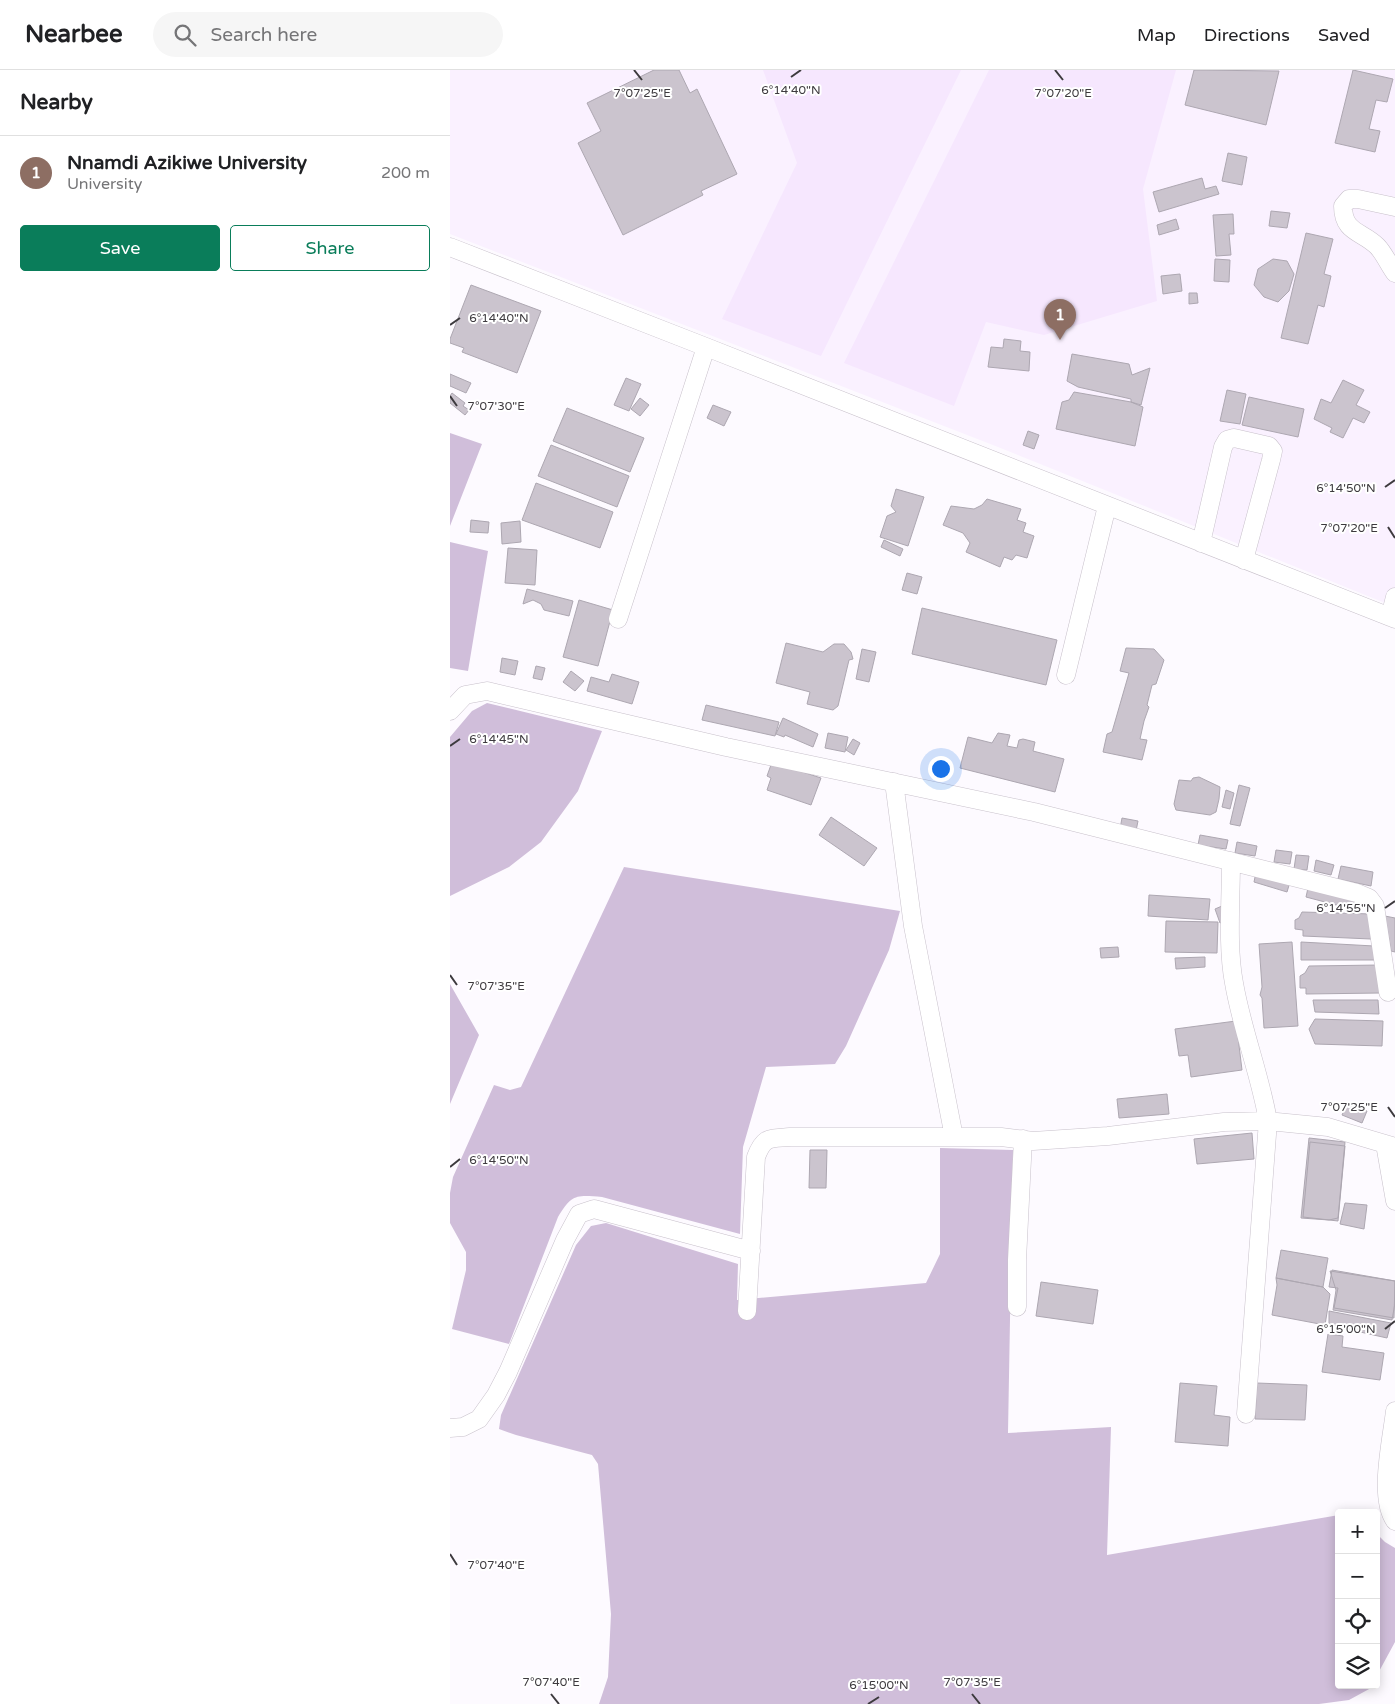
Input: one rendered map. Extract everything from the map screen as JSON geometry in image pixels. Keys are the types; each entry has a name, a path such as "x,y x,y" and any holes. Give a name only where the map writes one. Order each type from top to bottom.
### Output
{"street":[{"path":"1395,207 1358,198 1349,199 1343,206 1343,216 1352,230 1377,246 1395,273"},
{"path":"450,248 1393,618 1395,597"},
{"path":"618,619 706,347"},
{"path":"1201,543 1227,440 1234,438 1269,446 1273,451 1244,560"},
{"path":"1066,675 1107,506"},
{"path":"450,710 465,695 487,691 726,747 1034,812 1357,893 1369,898 1375,906 1388,992"},
{"path":"894,782 913,926 954,1137"},
{"path":"1231,861 1233,981 1238,1008 1261,1087 1268,1120 1246,1414"},
{"path":"747,1311 756,1157 760,1145 768,1139 790,1137 1001,1137 1034,1141 1108,1136 1224,1122 1268,1120 1328,1127 1390,1145 1395,1200"},
{"path":"1017,1307 1017,1260 1023,1139"},
{"path":"450,1428 463,1427 479,1419 496,1395 508,1372 565,1240 579,1214 594,1209 751,1251"},
{"path":"1395,1410 1386,1480 1387,1501 1395,1521"}],"shaded area":[{"path":"450,70 1395,70 1395,607 998,447 450,234"},
{"path":"763,70 961,70 821,356 722,319 797,163"},
{"path":"989,70 1176,70 1143,189 1157,301 1044,335 986,322 954,406 844,363"},
{"path":"450,433 482,444 450,526"},
{"path":"450,542 488,551 468,671 450,668"},
{"path":"487,703 602,731 578,791 541,842 509,867 450,896 450,737 472,711"},
{"path":"624,867 900,911 889,950 846,1046 835,1064 766,1067 743,1147 740,1234 602,1197 580,1196 571,1200 558,1217 509,1344 452,1329 466,1270 466,1252 450,1223 450,1193 453,1177 494,1085 510,1090 521,1087"},
{"path":"450,984 479,1035 450,1104"},
{"path":"940,1148 1013,1150 1008,1433 1111,1427 1107,1555 1335,1516 1335,1689 1369,1689 1349,1700 1319,1704 599,1704 608,1677 611,1614 598,1464 592,1455 499,1429 501,1415 576,1245 591,1226 606,1223 738,1264 737,1300 926,1283 940,1254"},
{"path":"1380,1537 1395,1548 1395,1642 1380,1670"}],"building":[{"path":"654,70 679,70 690,93 697,89 737,174 701,191 703,195 623,235 578,143 601,131 587,103"},
{"path":"1194,70 1279,71 1266,125 1185,105"},
{"path":"1353,70 1393,79 1387,102 1376,100 1369,129 1380,131 1375,152 1335,143"},
{"path":"1228,153 1247,157 1242,185 1222,181"},
{"path":"1202,178 1205,189 1216,186 1219,194 1159,212 1153,192"},
{"path":"1271,211 1290,213 1287,228 1269,226"},
{"path":"1233,214 1234,234 1229,234 1231,255 1216,256 1213,215"},
{"path":"1176,219 1179,229 1159,235 1157,225"},
{"path":"1306,233 1333,239 1324,274 1331,276 1324,307 1318,305 1308,344 1281,338"},
{"path":"1215,259 1230,260 1229,282 1214,281"},
{"path":"1273,259 1287,261 1294,274 1289,291 1278,302 1264,297 1254,285 1258,269"},
{"path":"1180,274 1182,291 1163,294 1161,276"},
{"path":"471,285 541,311 517,373 462,352 464,348 450,343"},
{"path":"1189,293 1197,293 1198,303 1189,304"},
{"path":"1004,339 1021,341 1020,351 1030,352 1029,371 988,367 991,347 1003,348"},
{"path":"1072,354 1129,364 1132,375 1150,368 1141,405 1131,402 1131,399 1078,387 1067,381"},
{"path":"450,374 471,383 466,393 450,386"},
{"path":"626,378 641,384 629,411 614,405"},
{"path":"1343,380 1364,390 1356,405 1370,412 1364,423 1353,418 1343,438 1330,432 1332,428 1314,419 1321,399 1331,403"},
{"path":"1227,390 1246,394 1240,424 1220,421"},
{"path":"1074,392 1131,402 1143,407 1135,446 1056,429 1062,402 1069,400"},
{"path":"452,393 465,403 463,406 469,410 465,415 450,403"},
{"path":"1249,397 1304,409 1298,437 1242,425"},
{"path":"640,398 649,405 640,416 631,409"},
{"path":"713,405 731,412 724,426 707,418"},
{"path":"567,408 644,438 630,472 553,441"},
{"path":"1028,431 1039,435 1034,449 1023,445"},
{"path":"551,445 629,476 617,507 538,476"},
{"path":"536,483 613,512 600,548 522,520"},
{"path":"896,489 924,497 908,546 880,537 887,516 896,512 891,506"},
{"path":"987,499 1021,509 1017,520 1026,523 1023,532 1034,536 1027,558 1016,555 1012,560 1004,557 1000,567 966,552 970,543 963,533 943,525 951,506 974,509 982,505"},
{"path":"471,520 489,522 488,533 470,532"},
{"path":"520,521 521,542 502,544 501,523"},
{"path":"884,540 903,549 900,556 881,547"},
{"path":"508,548 537,550 535,585 505,583"},
{"path":"907,573 922,577 917,594 902,590"},
{"path":"527,589 573,601 569,616 544,610 541,604 533,600 523,604"},
{"path":"579,600 613,610 598,666 563,657"},
{"path":"922,608 1057,640 1046,685 912,654"},
{"path":"786,643 823,652 834,644 844,644 851,652 853,659 849,660 838,706 833,710 807,704 810,692 776,683"},
{"path":"1126,648 1154,649 1164,660 1156,684 1152,685 1147,705 1149,707 1140,739 1147,740 1142,760 1103,752 1107,734 1112,732 1129,673 1120,671"},
{"path":"862,649 876,652 869,682 856,679"},
{"path":"502,658 518,661 515,675 500,672"},
{"path":"536,666 545,668 542,680 533,678"},
{"path":"571,671 584,681 575,691 563,682"},
{"path":"612,674 639,682 632,704 587,691 591,677 609,682"},
{"path":"706,705 779,722 775,736 702,720"},
{"path":"783,718 818,734 813,747 785,735 784,737 776,734"},
{"path":"828,733 848,737 845,752 825,748"},
{"path":"998,733 1010,735 1007,746 1017,748 1019,740 1023,739 1035,742 1033,751 1064,759 1055,792 960,768 968,737 992,743"},
{"path":"853,739 860,743 854,755 846,750"},
{"path":"772,762 821,778 811,805 767,790 771,778 767,776"},
{"path":"1199,777 1220,787 1216,812 1210,815 1176,810 1174,804 1179,780 1191,781 1193,778"},
{"path":"1239,785 1250,788 1240,826 1230,824"},
{"path":"1226,790 1234,793 1230,809 1222,807"},
{"path":"831,817 877,848 864,866 819,835"},
{"path":"1122,818 1138,821 1136,831 1120,829"},
{"path":"1200,835 1228,840 1226,849 1198,845"},
{"path":"1237,842 1257,846 1255,856 1235,853"},
{"path":"1276,850 1292,852 1290,864 1274,862"},
{"path":"1296,855 1309,856 1307,870 1294,869"},
{"path":"1316,860 1334,865 1331,875 1314,871"},
{"path":"1341,866 1373,872 1371,886 1338,879"},
{"path":"1256,872 1290,882 1287,892 1254,882"},
{"path":"1308,888 1362,902 1359,911 1306,897"},
{"path":"1149,895 1210,899 1208,920 1148,916"},
{"path":"1222,906 1227,920 1220,923 1215,909"},
{"path":"1302,912 1372,914 1371,939 1303,936 1303,930 1295,929 1295,920 1299,918"},
{"path":"1385,916 1395,918 1395,952 1391,951"},
{"path":"1166,921 1218,922 1217,953 1165,952"},
{"path":"1292,942 1298,1026 1264,1028 1262,998 1260,995 1262,987 1259,944"},
{"path":"1301,942 1374,946 1375,960 1301,960"},
{"path":"1118,947 1119,957 1101,958 1100,948"},
{"path":"1205,957 1205,967 1176,969 1175,958"},
{"path":"1380,965 1380,993 1306,994 1306,988 1300,988 1300,976 1305,973 1309,966"},
{"path":"1313,1000 1378,1000 1379,1014 1315,1012"},
{"path":"1315,1019 1383,1021 1382,1046 1315,1044 1309,1029"},
{"path":"1236,1021 1242,1070 1191,1077 1188,1055 1179,1056 1175,1029"},
{"path":"1167,1094 1169,1114 1119,1118 1117,1099"},
{"path":"1347,1104 1367,1111 1362,1123 1342,1115"},
{"path":"1252,1133 1254,1159 1197,1164 1194,1139"},
{"path":"1309,1138 1345,1142 1338,1218 1329,1220 1301,1218"},
{"path":"1310,1142 1345,1146 1338,1221 1303,1217"},
{"path":"810,1150 827,1150 826,1188 809,1188"},
{"path":"1345,1203 1367,1205 1364,1229 1340,1224"},
{"path":"1281,1250 1328,1258 1323,1287 1276,1278"},
{"path":"1332,1270 1395,1281 1394,1318 1334,1308 1338,1288 1329,1287"},
{"path":"1330,1271 1395,1281 1395,1303 1392,1320 1333,1310 1336,1290"},
{"path":"1276,1278 1323,1287 1330,1294 1325,1325 1272,1315 1277,1285"},
{"path":"1041,1282 1098,1290 1093,1324 1036,1316"},
{"path":"1329,1311 1391,1323 1387,1338 1329,1325"},
{"path":"1328,1334 1343,1336 1342,1347 1384,1353 1380,1380 1322,1372"},
{"path":"1180,1383 1217,1386 1214,1415 1230,1417 1228,1446 1175,1442"},
{"path":"1257,1383 1307,1385 1305,1420 1255,1419"}],"place":[{"name":"Nnamdi Azikiwe University","path":"1060,340"}]}
